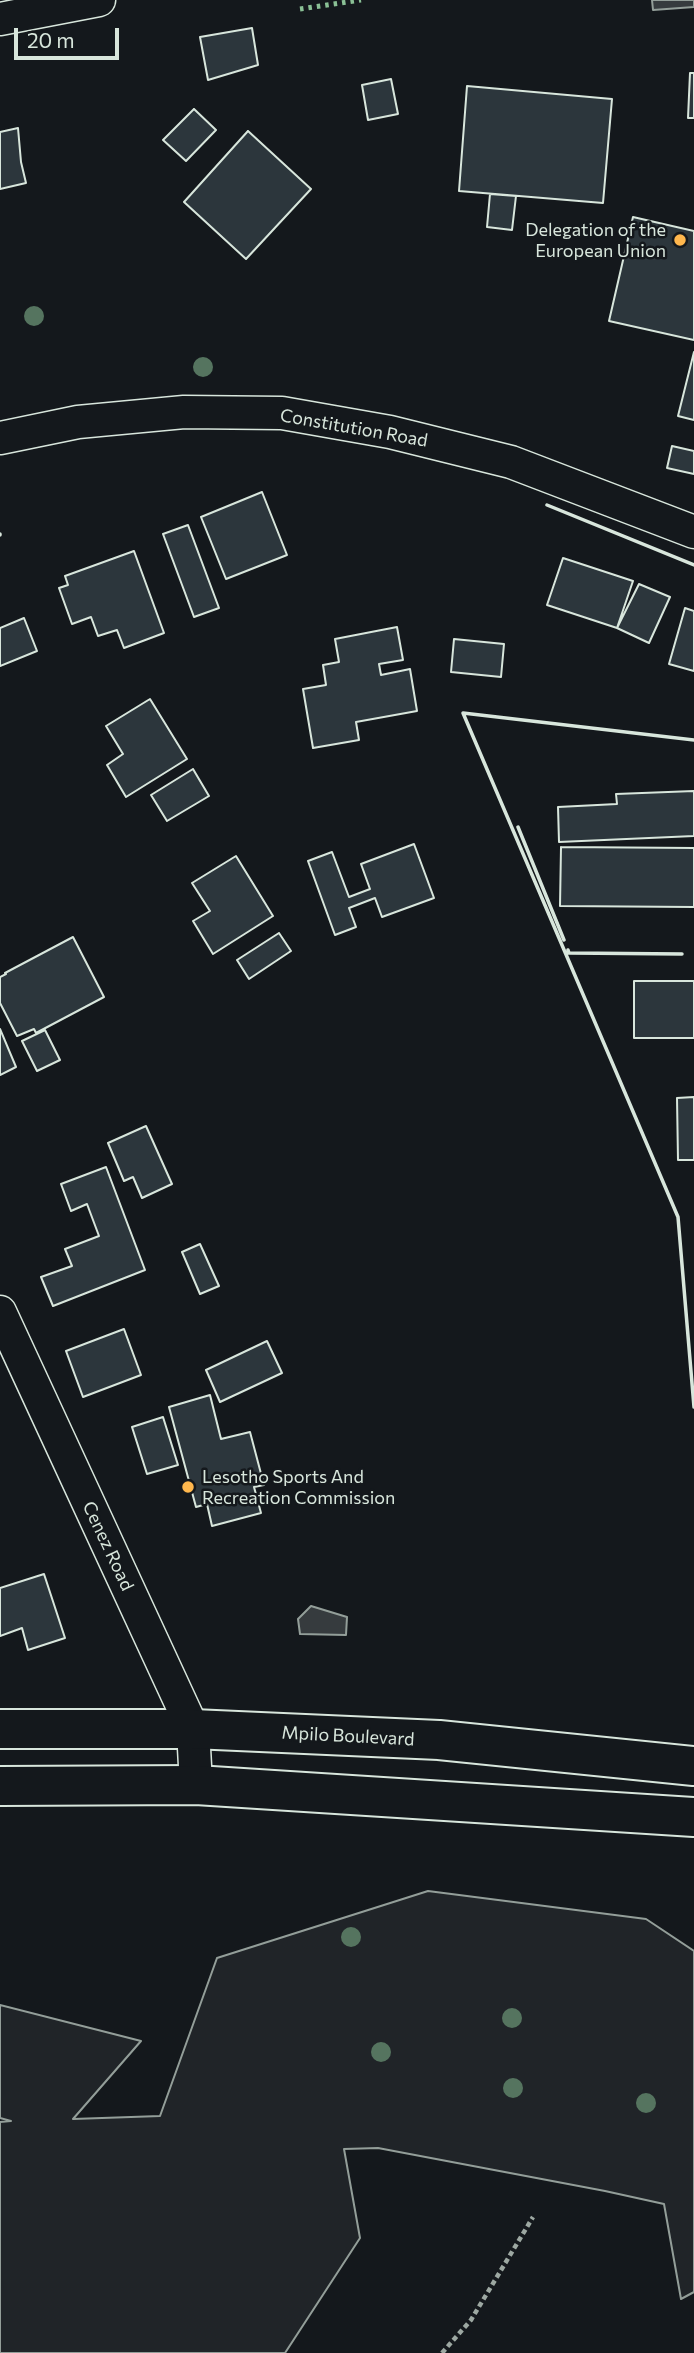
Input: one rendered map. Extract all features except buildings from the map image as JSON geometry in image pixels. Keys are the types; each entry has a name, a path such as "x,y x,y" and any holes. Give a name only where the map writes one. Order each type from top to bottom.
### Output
{"highway":[{"name":"Mpilo Boulevard","path":"0,1729 193,1729 439,1740 694,1766"},
{"path":"0,1786 197,1785 694,1817"}],"street":[{"path":"0,19 99,0"},
{"name":"Constitution Road","path":"0,438 78,422 184,412 282,413 390,432 511,462 694,533"},
{"name":"Cenez Road","path":"0,1312 193,1729 197,1785"}],"path":[{"path":"442,2353 471,2320 533,2217"}],"shaded area":[{"path":"652,0 694,0 694,7 653,10"},
{"path":"311,1606 347,1617 346,1635 300,1634 298,1619"},
{"path":"428,1891 646,1919 694,1951 694,2292 681,2299 664,2204 378,2148 344,2149 360,2238 285,2353 0,2353 0,2122 11,2121 0,2118 0,2005 141,2041 73,2119 160,2116 217,1958"}],"hedge":[{"path":"300,9 361,0"}],"wall":[{"path":"547,505 694,565"},
{"path":"694,740 463,713 678,1217 694,1407"},
{"path":"518,827 564,940"},
{"path":"568,950 569,953 682,954"}],"place":[{"name":"Delegation of the European Union","path":"680,240"},
{"name":"Lesotho Sports And Recreation Commission","path":"188,1487"}]}
